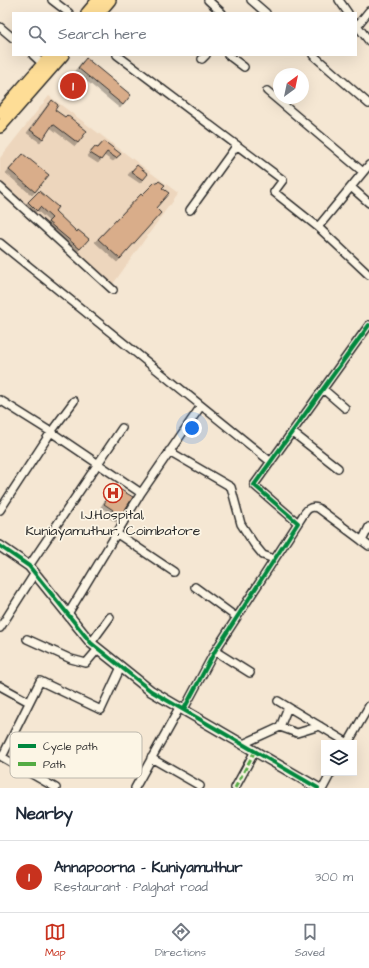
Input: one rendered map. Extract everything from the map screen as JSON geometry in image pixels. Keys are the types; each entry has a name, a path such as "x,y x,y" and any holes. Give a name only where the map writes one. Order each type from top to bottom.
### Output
{"main road":[{"path":"88,12 98,0"},
{"path":"100,12 110,0"},
{"path":"0,127 46,67 51,56"},
{"path":"0,113 46,67 62,56"}],"street":[{"path":"52,0 69,12"},
{"path":"208,0 221,12"},
{"path":"251,0 265,12"},
{"path":"339,0 347,12"},
{"path":"369,11 357,24 369,41"},
{"path":"0,27 12,37"},
{"path":"34,56 46,67"},
{"path":"118,56 283,180 274,192 318,227 369,275"},
{"path":"229,56 244,67"},
{"path":"314,56 369,104"},
{"path":"267,91 363,172"},
{"path":"190,210 237,145"},
{"path":"318,227 369,165"},
{"path":"0,187 114,290"},
{"path":"351,187 369,203"},
{"path":"0,243 271,462"},
{"path":"298,523 254,485 369,326"},
{"path":"323,389 345,408"},
{"path":"0,400 51,432 141,493"},
{"path":"0,510 51,432 74,400"},
{"path":"68,614 141,493 201,406"},
{"path":"0,628 32,569 122,428"},
{"path":"292,432 338,468"},
{"path":"169,451 231,487 241,524 264,556 274,559"},
{"path":"142,776 214,651 309,508 318,508 369,546"},
{"path":"362,541 369,527"},
{"path":"116,533 174,572"},
{"path":"0,546 32,569 95,646 151,691 312,786"},
{"path":"194,587 236,617"},
{"path":"27,639 71,659 86,663 110,617"},
{"path":"214,651 250,673"},
{"path":"14,732 40,681 102,710 121,667"},
{"path":"0,686 29,702"},
{"path":"278,701 343,740"},
{"path":"350,740 369,706"},
{"path":"243,744 280,727 288,707"},
{"path":"280,727 297,733 320,726"},
{"path":"10,740 1,758 10,763"},
{"path":"235,788 255,751"},
{"path":"152,758 200,786"},
{"path":"323,788 329,776"},
{"path":"38,778 56,788"},
{"path":"135,788 141,778"}],"shaded area":[{"path":"49,96 178,193 113,284 0,181 0,158"}],"building":[{"path":"86,58 131,95 123,105 78,68"},
{"path":"52,100 58,105 55,110 65,117 67,115 87,131 78,143 53,124 43,139 30,130"},
{"path":"104,141 121,154 116,158 107,152 101,160 90,153 95,147 98,148"},
{"path":"23,154 49,175 35,192 9,170"},
{"path":"137,165 148,174 143,180 131,172"},
{"path":"159,181 165,185 162,188 169,193 156,208 161,213 120,259 98,239 141,194 142,195 155,182 157,183"},
{"path":"39,191 58,207 55,211 77,232 78,230 89,239 80,249 48,222 52,218 40,207 37,211 28,202"},
{"path":"111,484 133,497 119,519 111,514 113,510 104,504 109,496 106,494"}],"marked path":[{"path":"235,788 255,751"}],"cycle path":[{"path":"184,709 215,651 298,523 254,485 369,325"},
{"path":"0,546 29,566 91,643 151,691 318,788"}],"place":[{"name":"Annapoorna - Kuniyamuthur","path":"73,86"},
{"name":"I.J.Hospital, Kuniayamuthur, Coimbatore","path":"113,493"}]}
